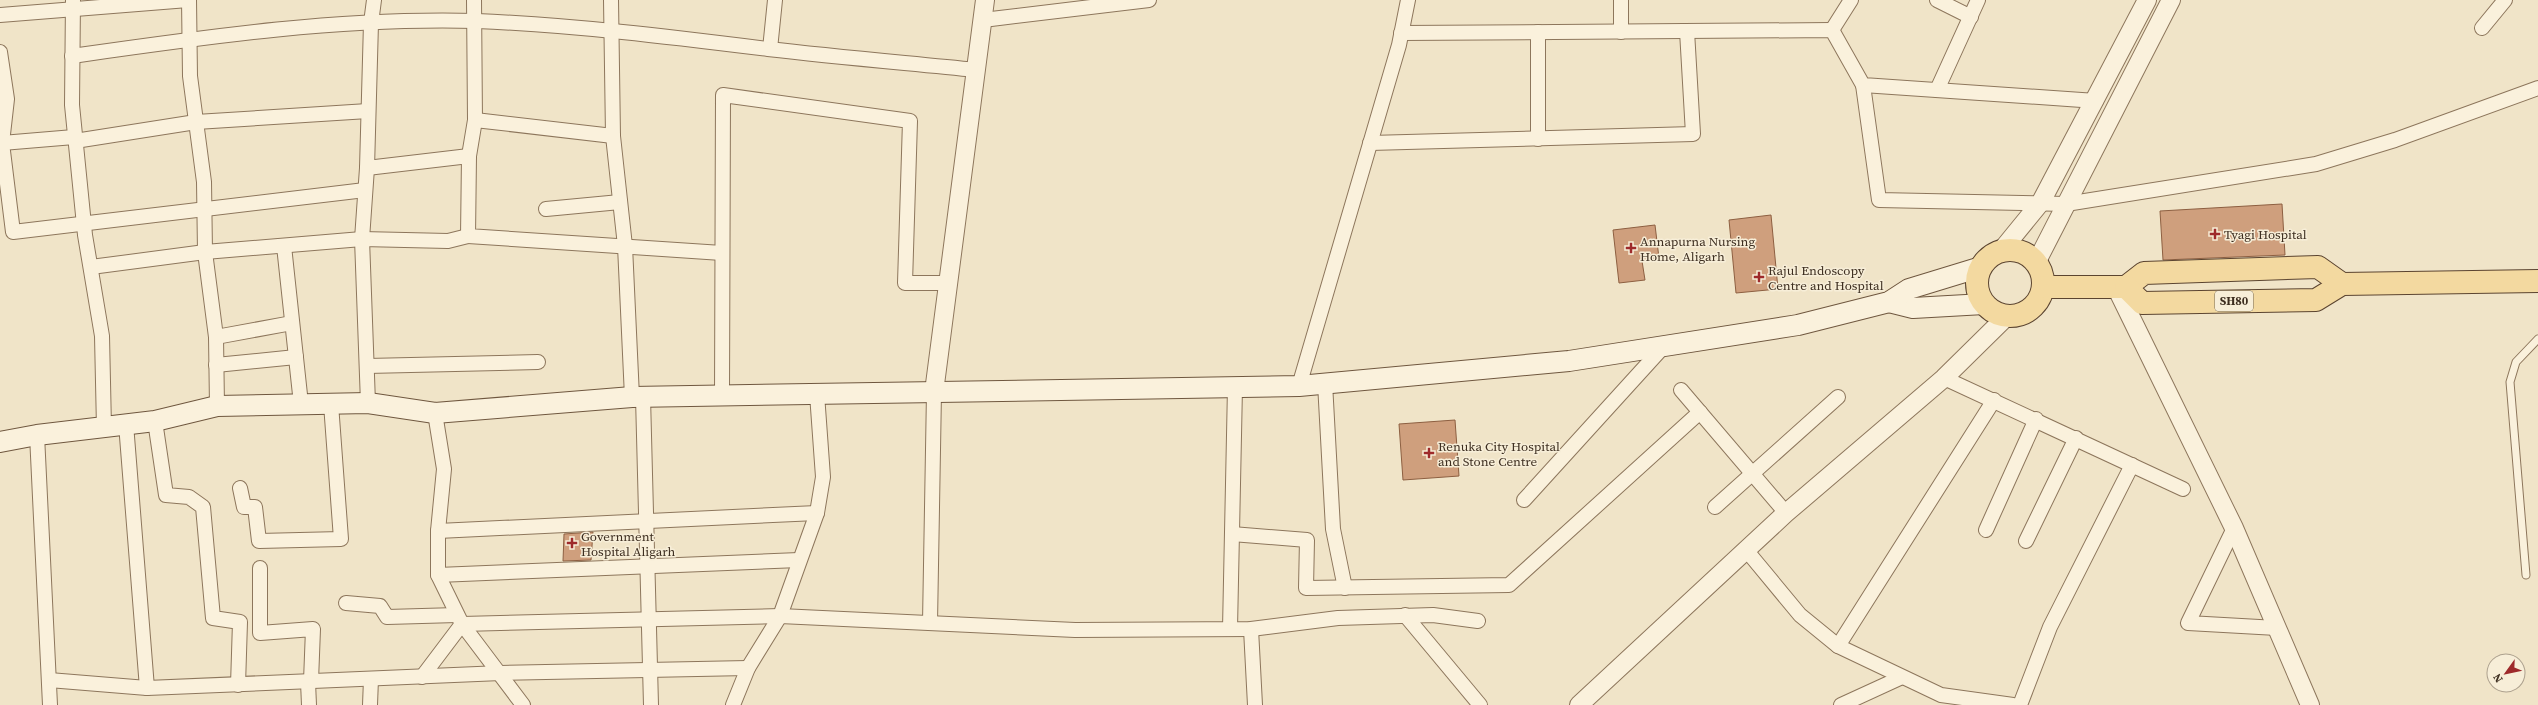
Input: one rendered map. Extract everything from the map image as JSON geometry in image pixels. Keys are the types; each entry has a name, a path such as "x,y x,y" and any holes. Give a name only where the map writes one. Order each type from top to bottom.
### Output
{"main road":[{"path":"2014,250 2026,254 2036,263 2042,274 2044,287 2040,300 2031,310 2019,316 2006,317 1994,312 1984,304 1978,292 1977,279 1981,267 1989,257 2001,251 2014,250"},
{"path":"0,442 37,435 155,421 217,406 368,403 435,413 638,397 1299,386 1569,361 1798,325 1889,302 1909,289 1981,267"},
{"path":"2044,287 2121,287 2144,274 2318,267 2342,284 2537,284"},
{"name":"SH80","path":"2121,287 2142,302 2316,300 2342,284"},
{"path":"1889,302 1913,308 1984,304"}],"street":[{"path":"0,15 73,4 189,0 190,76 204,182 206,252 216,337 217,406"},
{"path":"368,403 362,240 367,168 371,23 374,0"},
{"path":"468,236 469,156 475,120 474,0"},
{"path":"611,0 610,29 613,136 625,246 638,397 646,521 651,705"},
{"path":"770,49 775,0"},
{"path":"930,623 934,392 985,0"},
{"path":"983,20 1149,0"},
{"path":"1299,386 1401,34 1408,0"},
{"path":"1621,0 1621,32"},
{"path":"1832,30 1851,0"},
{"path":"1937,0 1971,17"},
{"path":"1937,90 1978,0"},
{"path":"2001,251 2041,202 2096,101 2147,0"},
{"path":"2036,263 2171,0"},
{"path":"2482,28 2505,0"},
{"path":"73,4 72,56 75,139 84,224 102,336 104,428"},
{"path":"72,56 189,39 371,23 475,21 610,29 770,49 976,70"},
{"path":"1401,34 1832,30"},
{"path":"1832,30 1863,85 1879,200 2041,202 2066,204 2316,164 2402,138 2538,88"},
{"path":"1370,143 1693,134 1687,31"},
{"path":"1538,32 1538,139"},
{"path":"0,52 7,99 2,143 13,232 204,208 365,190"},
{"path":"1863,85 2096,101"},
{"path":"722,396 723,95 910,121 905,283 948,283"},
{"path":"2,143 75,139 196,122 368,111"},
{"path":"475,120 613,136"},
{"path":"367,168 469,156"},
{"path":"546,209 620,202"},
{"path":"91,268 206,252 362,240 448,241 468,236 722,253"},
{"path":"284,246 301,404"},
{"path":"2121,287 2234,528 2310,705"},
{"path":"1579,705 1747,551 1786,513 1944,378 2006,317"},
{"path":"216,337 292,323"},
{"path":"1524,500 1664,346"},
{"path":"216,365 296,357"},
{"path":"367,366 538,362"},
{"path":"1944,378 2036,419 2183,489"},
{"path":"1325,383 1334,529 1345,588"},
{"path":"1230,629 1235,387"},
{"path":"1681,390 1786,513"},
{"path":"733,705 748,668 780,616 817,513 823,477 817,394"},
{"path":"1715,506 1753,474 1838,397"},
{"path":"1838,646 1994,400"},
{"path":"240,488 244,507 255,507 259,540 341,539 331,404"},
{"path":"1232,534 1307,540 1306,588 1509,585 1700,412"},
{"path":"435,413 444,469 438,531 438,575 459,619 523,705"},
{"path":"1986,530 2036,419"},
{"path":"155,421 166,495 189,497 203,507 213,618 240,622 238,685"},
{"path":"126,424 147,688"},
{"path":"37,435 50,705"},
{"path":"2026,541 2076,438"},
{"path":"2020,705 2050,627 2132,465"},
{"path":"438,531 817,513"},
{"path":"2234,528 2188,623 2277,628"},
{"path":"1747,551 1800,614 1838,646 1900,678 1941,695 2013,705"},
{"path":"438,575 799,560"},
{"path":"260,568 260,633 313,629 309,705"},
{"path":"346,603 380,606 387,618 649,619 780,616 1075,630 1251,629 1338,618 1433,614 1478,621"},
{"path":"1405,615 1480,705"},
{"path":"422,677 459,619"},
{"path":"1251,629 1255,705"},
{"path":"49,680 147,688 500,674 748,668"},
{"path":"1841,705 1900,678"},
{"path":"370,705 371,679"}],"lane":[{"path":"2526,575 2510,382 2516,362 2538,339"}],"building":[{"path":"2282,204 2285,255 2163,260 2160,211"},
{"path":"1771,215 1778,289 1736,293 1729,220"},
{"path":"1655,225 1659,258 1642,261 1645,280 1619,283 1613,230"},
{"path":"1455,420 1459,476 1403,480 1399,424"},
{"path":"593,532 591,560 563,561 564,534"}],"place":[{"name":"Tyagi Hospital","path":"2215,234"},
{"name":"Annapurna Nursing Home, Aligarh","path":"1631,248"},
{"name":"Rajul Endoscopy Centre and Hospital","path":"1759,277"},
{"name":"Renuka City Hospital and Stone Centre","path":"1429,453"},
{"name":"Government Hospital Aligarh","path":"572,543"}]}
